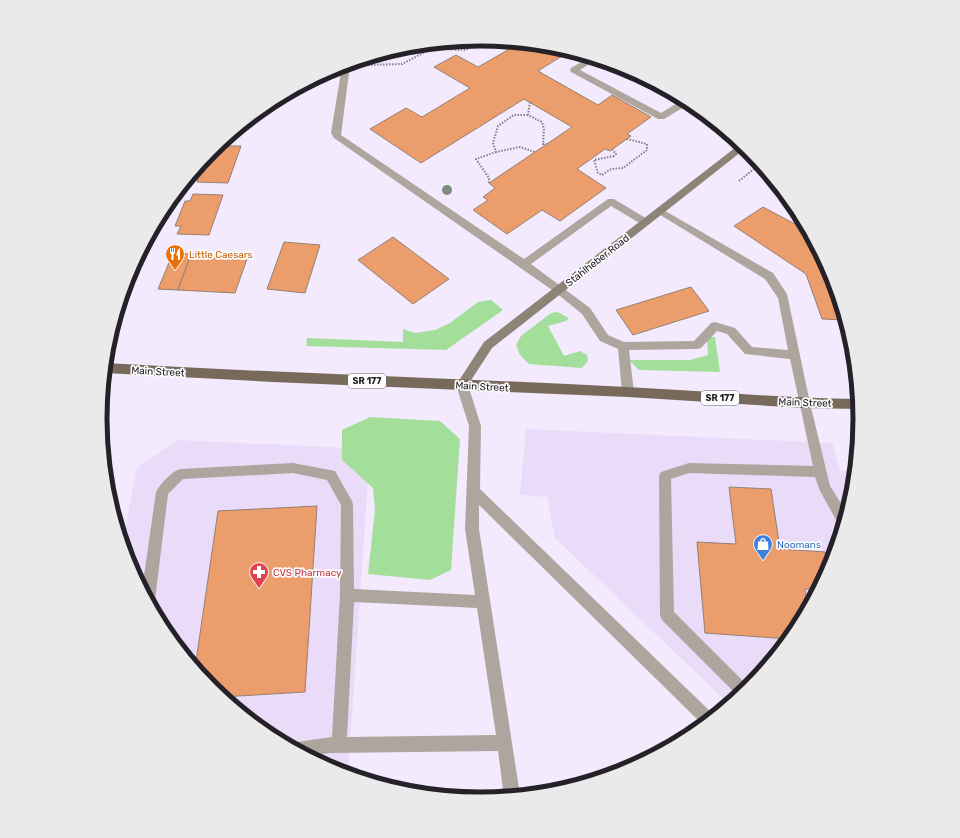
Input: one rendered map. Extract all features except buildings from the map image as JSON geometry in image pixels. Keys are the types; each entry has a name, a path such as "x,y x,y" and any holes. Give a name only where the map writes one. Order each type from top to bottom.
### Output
{"main road":[{"name":"Main Street","path":"110,368 273,377 628,392 804,403 852,404"}],"street":[{"name":"Stahlheber Road","path":"462,385 488,345 738,150"}],"lane":[{"path":"587,62 574,70 661,117 680,105"},
{"path":"345,71 336,133 337,136 559,289 586,311 604,338 623,346 697,345 714,326 732,331 749,351 794,355"},
{"path":"524,264 611,201 645,222"},
{"path":"660,211 769,276 783,297 804,403 820,472 824,487 840,515"},
{"path":"623,346 628,392"},
{"path":"462,385 475,426 472,529 511,790"},
{"path":"149,591 162,492 180,474 293,468 331,475 347,505 347,595 339,745"},
{"path":"739,687 667,615 665,476 689,468 820,472"},
{"path":"473,491 705,716"},
{"path":"347,595 483,602"},
{"path":"306,749 339,745 505,743"}],"path":[{"path":"363,65 402,64 426,51 439,49 466,50 472,46"},
{"path":"528,115 530,102"},
{"path":"496,152 493,143 498,126 514,115 528,115 539,118 545,127 543,144 546,144"},
{"path":"612,149 616,154 614,156 594,160 598,173 602,175 611,168 623,168 648,150 647,144 642,142 632,142 627,139"},
{"path":"489,183 489,178 476,159 515,147 530,148 535,152"},
{"path":"739,180 755,168"}],"shaded area":[{"path":"526,429 832,443 840,471 850,471 846,492 833,539 815,584 803,606 776,646 744,683 725,700 555,538 547,497 520,495"},
{"path":"177,440 370,449 348,768 315,754 293,742 253,715 216,683 184,646 170,626 145,584 135,562 124,531 137,468"}],"green space":[{"path":"491,300 503,310 446,350 306,346 307,338 403,342 403,329 415,333 435,330 450,323 478,302"},
{"path":"558,312 569,318 566,321 548,326 564,356 580,351 587,355 588,361 582,368 529,364 520,355 516,345 521,336 551,313"},
{"path":"707,337 715,337 720,372 639,370 629,360 690,360 708,355"},
{"path":"370,417 440,421 460,439 451,570 430,580 368,574 375,510 373,488 342,460 342,430"}],"place":[{"name":"Little Caesars","path":"175,271"},
{"name":"Noomans","path":"763,561"},
{"name":"CVS Pharmacy","path":"259,589"}]}
